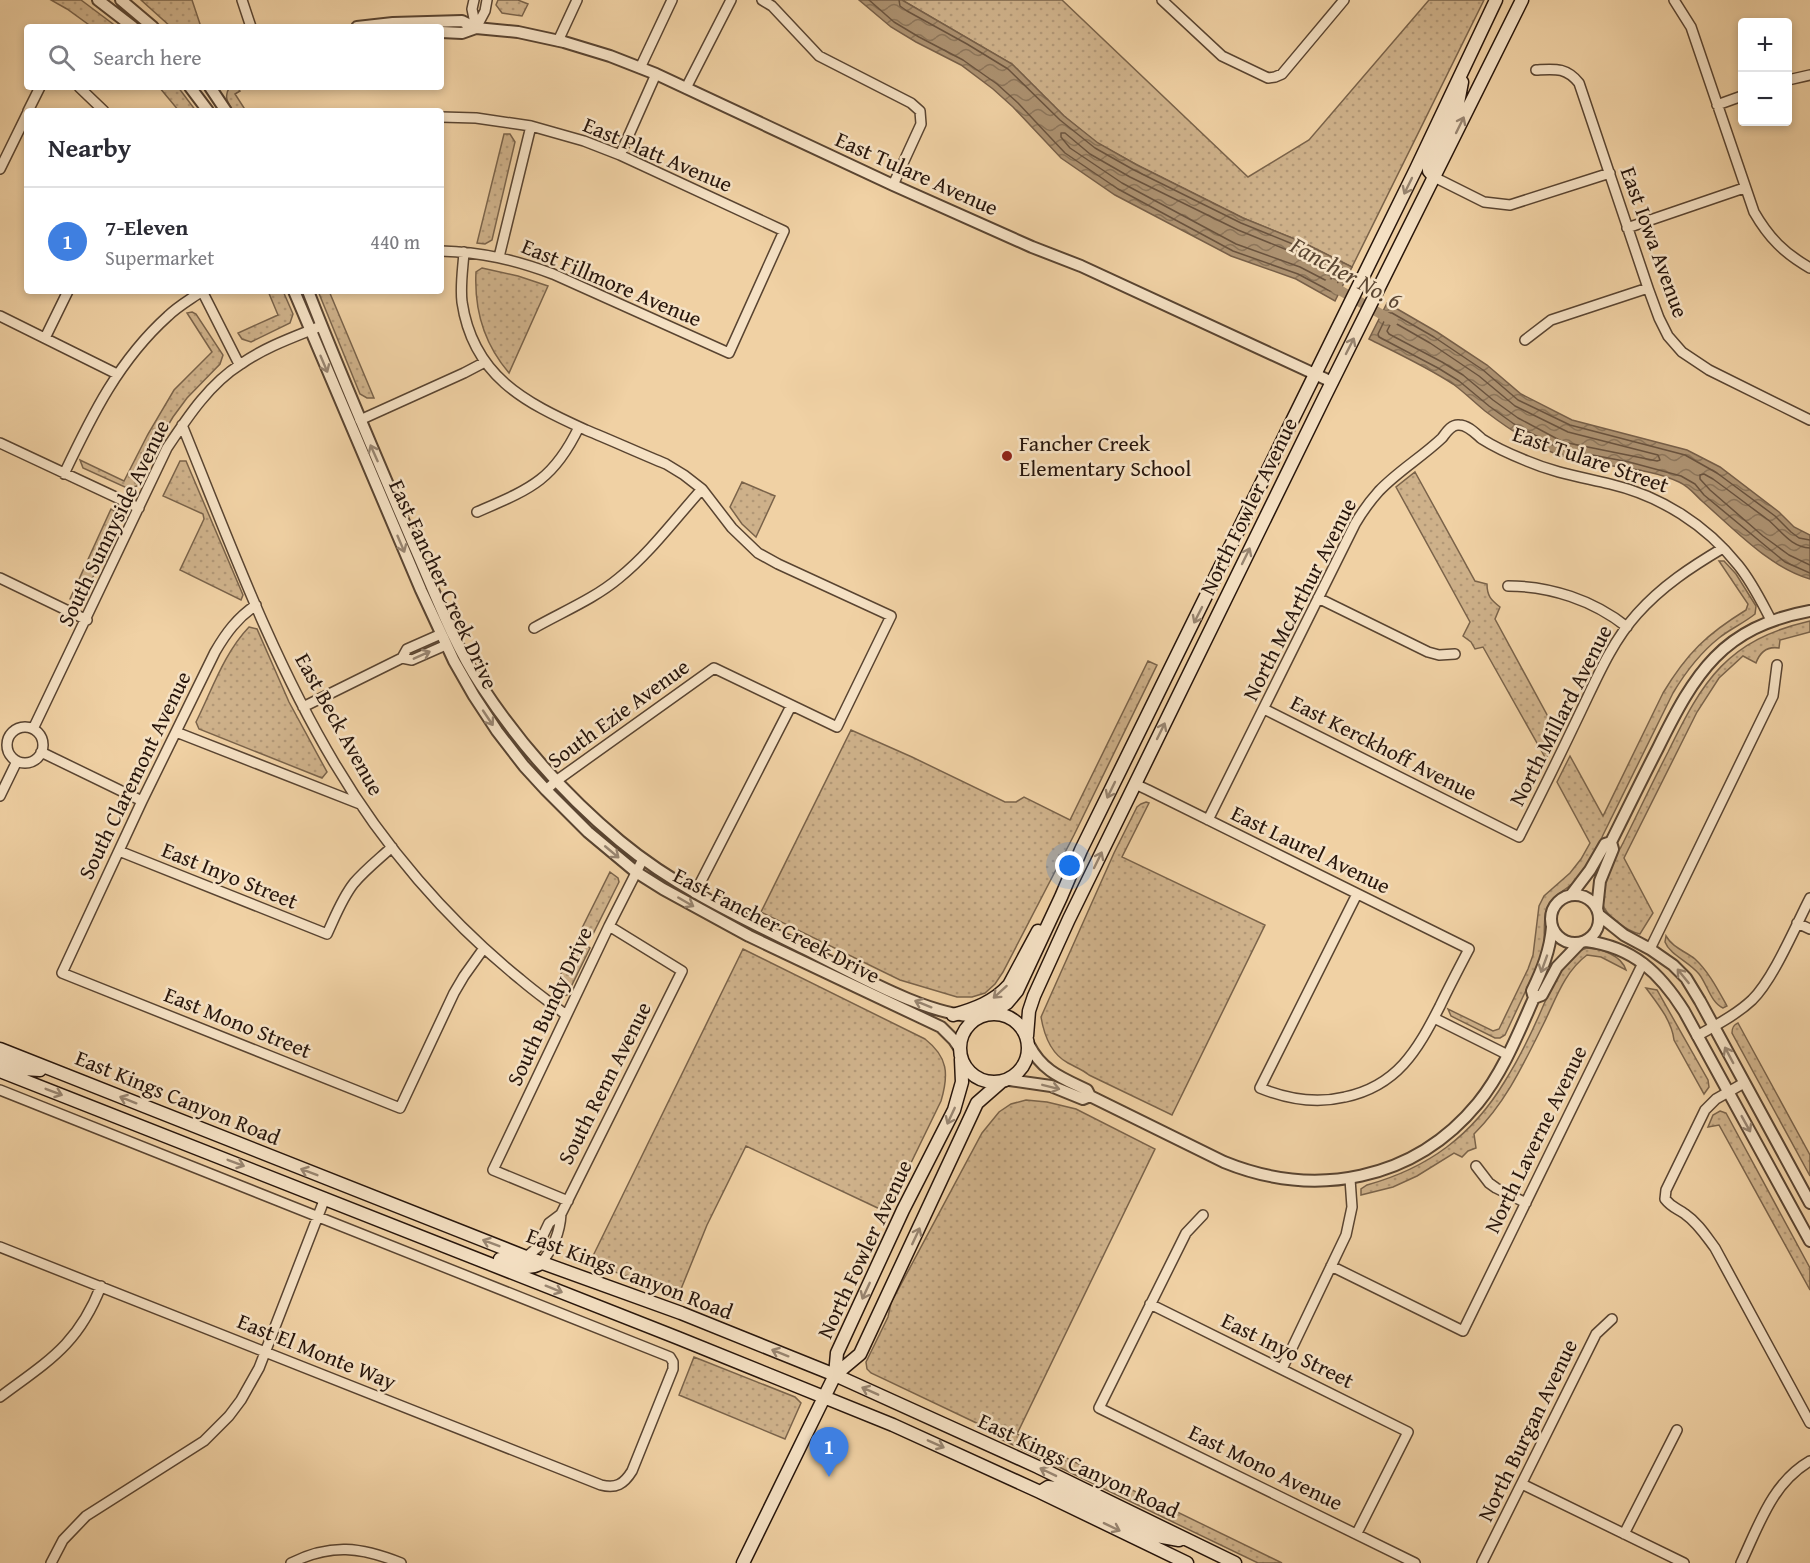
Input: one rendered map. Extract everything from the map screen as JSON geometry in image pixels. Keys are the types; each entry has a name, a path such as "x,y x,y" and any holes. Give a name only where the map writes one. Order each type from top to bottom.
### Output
{"main road":[{"name":"North Fowler Avenue","path":"985,1016 1013,997 1022,982 1081,850 1416,169 1496,0"},
{"name":"North Fowler Avenue","path":"1028,1040 1029,1011 1034,996 1135,784 1522,0"},
{"path":"1434,177 1429,171 1428,162 1458,103 1464,66"},
{"path":"953,1015 983,1005 1009,984 1081,850"},
{"path":"985,1016 1008,1017 1016,1022 1028,1040 1025,1064 1020,1072 1005,1081 991,1083 981,1080 966,1068 961,1054 961,1040 965,1030 971,1023 985,1016"},
{"name":"East Kings Canyon Road","path":"0,1049 526,1257 663,1306 835,1375 1038,1467 1235,1563"},
{"name":"North Fowler Avenue","path":"835,1375 837,1353 903,1210 954,1110 962,1082 961,1054"},
{"path":"0,1059 24,1068 53,1071"},
{"name":"East Kings Canyon Road","path":"0,1071 893,1425 1041,1492 1187,1563"},
{"name":"North Fowler Avenue","path":"835,1375 860,1354 977,1103 1005,1081"},
{"path":"421,1237 449,1239 517,1265 531,1268 542,1263"},
{"path":"743,1563 835,1375"},
{"path":"1041,1492 1048,1487 1061,1489 1157,1536 1195,1544"}],"street":[{"path":"98,0 129,24"},
{"path":"121,0 149,24"},
{"path":"242,0 250,24"},
{"path":"474,0 472,9 477,28"},
{"path":"477,28 485,11 487,0"},
{"path":"558,41 577,0"},
{"path":"640,68 672,0"},
{"path":"686,88 731,0"},
{"path":"762,0 772,6 819,56 911,102 920,111 921,124 893,185"},
{"path":"1162,0 1222,56 1268,78 1282,74 1344,0"},
{"path":"1674,0 1691,27 1754,212 1764,230 1778,245 1793,258 1810,268"},
{"name":"East Tulare Avenue","path":"392,24 462,21 477,28 518,32 610,56 656,74 893,185 1032,247 1090,270 1332,382"},
{"name":"East Tulare Avenue","path":"444,32 462,33 477,28"},
{"name":"East Iowa Avenue","path":"1536,70 1563,70 1579,83 1648,288 1668,336 1682,352 1709,370 1810,420"},
{"path":"620,154 656,74"},
{"path":"1792,79 1810,75"},
{"path":"30,108 39,90"},
{"path":"82,90 101,108"},
{"path":"193,90 206,108"},
{"path":"212,90 224,108"},
{"path":"1717,105 1738,98"},
{"name":"East Platt Avenue","path":"444,117 476,118 531,126 584,141 620,154 784,231 729,353"},
{"path":"0,169 24,120"},
{"path":"499,257 531,126"},
{"path":"1434,177 1484,202 1510,206 1610,173"},
{"path":"1627,228 1744,188"},
{"name":"East Fillmore Avenue","path":"444,251 499,257 553,274 729,353"},
{"path":"464,252 461,289 473,339 485,362 505,385 545,412 666,464 702,489 732,528 758,553 891,616 837,727 791,706 695,893"},
{"path":"1525,340 1551,320 1648,288"},
{"path":"45,338 67,294"},
{"path":"64,474 90,419 117,374 153,330 170,314 198,294"},
{"path":"204,294 239,364"},
{"name":"East Fancher Creek Drive","path":"295,294 446,645 474,696 524,766 589,833 636,872 711,917 941,1028 954,1040 961,1054"},
{"name":"East Fancher Creek Drive","path":"309,294 360,420 453,633 479,683 516,734 556,781 598,822 643,859 695,893 886,989 953,1015 985,1016"},
{"path":"0,316 117,374"},
{"name":"South Sunnyside Avenue","path":"33,729 87,620 167,448 182,426 199,403 239,364 266,349 321,326"},
{"path":"360,420 485,362"},
{"name":"East Tulare Street","path":"1460,425 1467,427 1499,448 1537,465 1566,475 1621,487 1658,501 1689,519 1704,530 1739,566 1771,620"},
{"name":"North McArthur Avenue","path":"1208,820 1366,506 1393,478 1432,447 1449,429 1460,425"},
{"name":"East Beck Avenue","path":"182,426 256,604 303,707 360,804 432,895 484,948 519,979 566,1015"},
{"path":"477,512 516,495 548,474 560,462 579,427"},
{"path":"0,443 139,508"},
{"path":"534,628 617,580 651,547 702,489"},
{"name":"North Millard Avenue","path":"1519,837 1603,666 1627,627 1667,585 1723,548"},
{"path":"0,578 87,620"},
{"path":"1508,586 1539,587 1571,597 1598,608 1627,627"},
{"path":"1318,598 1428,652 1439,655 1455,654"},
{"name":"South Claremont Avenue","path":"62,973 215,652 237,619 256,604"},
{"path":"1534,998 1542,995 1557,967 1595,932 1599,921 1600,881 1613,849 1611,842 1678,708 1698,676 1713,658 1741,634 1771,620 1810,610"},
{"path":"303,707 402,658 407,649 441,634"},
{"path":"402,658 412,660 446,645"},
{"path":"1650,949 1773,696 1777,665"},
{"name":"South Ezie Avenue","path":"546,790 714,668 791,706"},
{"name":"East Kerckhoff Avenue","path":"1264,709 1519,837"},
{"path":"21,727 33,729 41,736 43,742 41,752 35,760 17,761 8,751 8,739 11,733 21,727"},
{"path":"176,732 360,804"},
{"path":"41,752 142,801"},
{"path":"0,796 17,761"},
{"name":"East Laurel Avenue","path":"1135,784 1469,949 1434,1018"},
{"path":"1028,1040 1035,1058 1043,1066 1088,1090 1090,1096 1244,1170 1268,1177 1296,1181 1350,1179 1384,1170 1423,1152 1460,1123 1479,1102 1508,1054 1534,998 1532,991 1546,963 1551,940 1550,915 1555,904 1571,895 1583,881 1605,844 1611,842"},
{"name":"East Inyo Street","path":"119,851 327,934 342,901 353,884 392,847"},
{"name":"South Bundy Drive","path":"568,1201 493,1170 643,859"},
{"path":"1357,894 1260,1088 1282,1096 1318,1101 1365,1092 1380,1085 1403,1066 1420,1043 1434,1018 1508,1054"},
{"path":"1571,895 1586,897 1598,912 1624,935 1673,964 1686,978 1810,1203"},
{"path":"1697,1036 1753,999 1774,969 1810,898"},
{"path":"1797,923 1810,929"},
{"name":"South Renn Avenue","path":"542,1263 560,1228 561,1214 682,971 609,926"},
{"path":"1552,927 1560,939 1573,943 1595,942 1617,949 1643,963 1669,988 1684,1011 1810,1241"},
{"name":"East Mono Street","path":"62,973 400,1108 454,993 484,948"},
{"name":"North Laverne Avenue","path":"1331,1266 1463,1332 1643,963"},
{"path":"1005,1081 1051,1086 1083,1099 1090,1096"},
{"path":"1744,1083 1716,1099 1705,1110 1666,1190 1665,1199 1701,1229 1715,1248 1810,1423"},
{"path":"0,1090 670,1357 678,1338"},
{"path":"1476,1166 1489,1183 1526,1203"},
{"path":"1282,1369 1346,1235 1352,1207 1350,1179"},
{"path":"51,1563 63,1540 86,1516 191,1450 217,1429 241,1400 253,1382 325,1198"},
{"name":"South Renn Avenue","path":"526,1257 537,1248 549,1223 561,1214"},
{"path":"1150,1304 1186,1233 1203,1215"},
{"name":"East El Monte Way","path":"0,1247 611,1487 620,1485 632,1471 673,1369 670,1357"},
{"path":"0,1397 53,1358 68,1344 88,1315 101,1286"},
{"name":"East Inyo Street","path":"1150,1304 1408,1432 1357,1533"},
{"name":"East Mono Avenue","path":"1150,1304 1099,1408 1415,1563"},
{"name":"North Burgan Avenue","path":"1482,1563 1596,1334 1612,1319"},
{"path":"1624,1534 1677,1430"},
{"path":"1741,1563 1775,1494 1790,1476 1810,1461"},
{"path":"1522,1484 1684,1563"},
{"path":"291,1563 308,1555 333,1549 360,1550 401,1563"}],"shaded area":[{"path":"51,0 81,0 113,24 88,24"},
{"path":"141,0 192,0 200,24 168,24"},
{"path":"498,0 518,0 528,4 522,16 502,13 496,5"},
{"path":"902,0 1062,0 1248,177 1309,140 1429,0 1484,0 1352,267 1302,242 1243,218 1097,143 1064,116 1012,64"},
{"path":"162,90 180,90 194,108 176,108"},
{"path":"228,90 239,90 235,94 244,108 231,108 227,96"},
{"path":"504,134 510,134 515,142 492,240 485,244 477,243"},
{"path":"482,268 548,286 509,373 493,350 482,326 477,300 476,272"},
{"path":"269,294 284,294 293,314 290,323 251,342 242,339 238,333 278,315"},
{"path":"319,294 330,294 374,398 367,398 360,394"},
{"path":"187,313 196,314 223,355 220,364 187,398 173,417 137,486 127,488 83,468 80,460 124,481 174,390 212,352"},
{"path":"180,461 186,461 243,595 241,600 180,570 204,519 203,514 163,496"},
{"path":"1415,472 1475,581 1487,584 1490,597 1500,607 1495,619 1558,735 1546,759 1483,647 1475,649 1471,642 1463,636 1470,622 1396,487"},
{"path":"742,482 775,496 756,537 742,524 730,507"},
{"path":"111,509 119,522 82,600 76,602 70,599"},
{"path":"1719,561 1724,561 1736,574 1756,606 1755,614 1705,650 1673,693 1591,860 1579,877 1555,897 1547,908 1543,954 1505,1035 1495,1038 1451,1016 1448,1009 1493,1031 1499,1029 1533,955 1539,906 1544,896 1570,873 1590,843 1557,782 1570,756 1603,816 1672,679 1690,655 1709,636 1746,610 1748,604"},
{"path":"1810,621 1810,632 1780,640 1779,648 1764,651 1756,663 1743,656 1719,678 1697,712 1624,858 1653,913 1640,934 1626,928 1604,908 1602,890 1604,882 1693,704 1706,684 1738,652 1758,639"},
{"path":"249,627 257,629 289,702 327,772 322,778 199,729 196,722 219,672 232,648"},
{"path":"1148,661 1157,665 1074,835 1003,972 985,993 972,997 957,997 900,980 761,912 851,730 1005,802 1016,802 1024,797 1070,820"},
{"path":"1146,802 1149,803 1122,857 1265,925 1172,1115 1089,1075 1062,1059 1049,1043 1041,1017 1114,853 1137,807"},
{"path":"610,872 618,878 619,882 592,936 582,928"},
{"path":"1666,936 1672,944 1700,964 1727,1006 1723,1008 1719,1006 1699,974 1667,947"},
{"path":"578,939 590,948 567,995 559,997 552,992"},
{"path":"1587,948 1610,954 1620,960 1626,970 1601,957 1587,955 1572,970 1561,987 1513,1082 1495,1109 1474,1134 1476,1148 1468,1151 1462,1157 1454,1153 1417,1176 1393,1187 1361,1195 1361,1189 1367,1185 1389,1178 1429,1159 1463,1134 1478,1118 1492,1101 1516,1062 1558,974 1573,956"},
{"path":"743,949 925,1039 938,1052 945,1067 944,1091 892,1202 882,1210 746,1146 707,1225 681,1289 671,1294 590,1262"},
{"path":"1646,988 1657,990 1708,1080 1709,1087 1704,1094 1674,1040 1667,1019"},
{"path":"1738,1023 1810,1155 1810,1176 1732,1033 1733,1027"},
{"path":"1026,1100 1076,1109 1155,1149 1017,1434 1282,1563 1258,1563 1011,1444 987,1428 871,1373 867,1369 866,1362 888,1317 891,1303 982,1133 999,1112 1011,1104"},
{"path":"1720,1111 1726,1113 1810,1268 1810,1290 1719,1125 1708,1127 1713,1115"},
{"path":"694,1357 795,1397 801,1403 785,1439 679,1395"}],"water":[{"path":"859,0 902,0 1012,64 1064,116 1098,143 1243,218 1302,242 1352,267 1335,301 1296,279 1231,256 1115,195 1061,158 993,89 961,65 891,27"},
{"path":"1387,303 1487,365 1521,394 1572,420 1687,450 1720,467 1779,512 1794,527 1810,535 1810,579 1780,566 1767,557 1740,536 1683,484 1650,472 1574,459 1549,451 1502,423 1443,378 1369,339"}],"waterway":[{"name":"Fancher No. 6","path":"1329,284 1393,321"}],"place":[{"name":"Fancher Creek Elementary School","path":"1007,456"},
{"name":"7-Eleven","path":"829,1477"}]}
